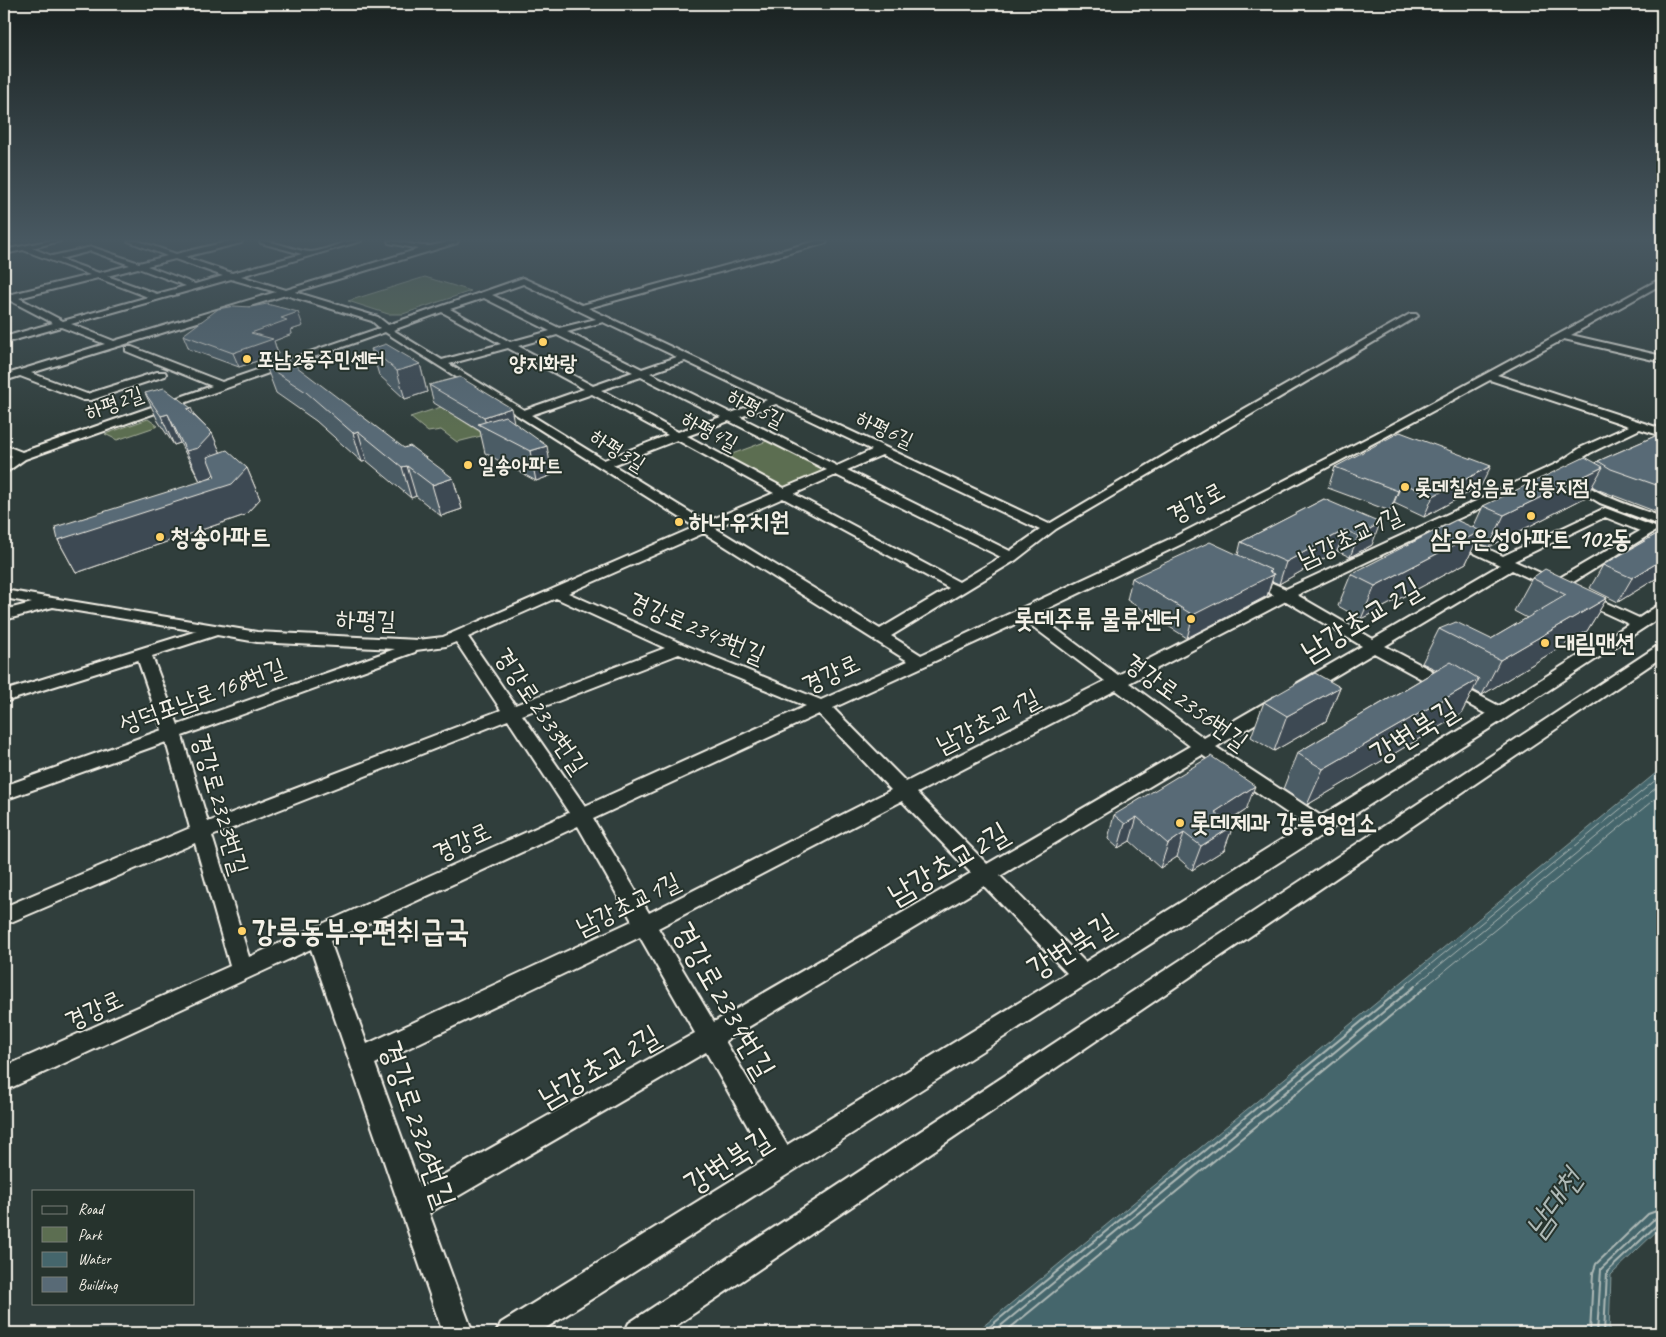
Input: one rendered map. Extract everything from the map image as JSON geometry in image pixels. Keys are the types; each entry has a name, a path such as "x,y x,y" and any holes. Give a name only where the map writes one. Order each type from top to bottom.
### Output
{"street":[{"path":"21,303 62,324 115,345"},
{"path":"4,340 134,303"},
{"path":"4,378 250,303"},
{"name":"하평3길","path":"324,303 375,319 523,414 920,661"},
{"name":"하평2길","path":"4,468 21,456 385,327 459,303"},
{"name":"하평5길","path":"503,303 1011,557"},
{"name":"하평6길","path":"569,303 688,357 1049,529 1011,557 880,636"},
{"path":"586,306 596,303"},
{"name":"경강로","path":"4,1079 1025,613 1187,544 1622,303"},
{"name":"하평4길","path":"442,310 959,588"},
{"path":"1055,525 1413,316"},
{"path":"442,363 605,319"},
{"path":"33,378 206,326"},
{"path":"4,328 19,336"},
{"path":"1564,336 1662,359"},
{"path":"129,349 219,385"},
{"path":"523,414 688,357"},
{"path":"21,373 87,398 161,374"},
{"path":"1489,376 1662,433"},
{"path":"604,464 778,400"},
{"path":"1429,527 1562,466 1586,450 1640,426"},
{"path":"4,448 21,456"},
{"name":"하평길","path":"4,594 256,637 418,646 446,641 883,450"},
{"path":"1562,466 1569,479 1605,500 1662,522"},
{"name":"남강초교2길","path":"413,1207 710,1038 986,876 1373,646 1507,563 1605,512 1650,530 1557,586"},
{"name":"남강초교1길","path":"360,1059 645,925 1286,595 1429,527 1640,624"},
{"path":"1232,570 1286,595 1373,646 1500,714"},
{"name":"경강로2343번길","path":"556,593 679,648 820,706"},
{"path":"4,616 54,602"},
{"name":"강변북길","path":"511,1333 1500,714 1662,609"},
{"name":"경강로2356번길","path":"1025,613 1203,747 1321,826"},
{"path":"4,697 217,630"},
{"name":"경강로2333번길","path":"459,635 582,815"},
{"name":"성덕포남로168번길","path":"4,793 418,646"},
{"path":"4,916 201,832 679,648"},
{"path":"639,1333 1662,650"},
{"name":"경강로2323번길","path":"143,653 172,733 242,970"},
{"path":"820,706 1083,975"},
{"name":"경강로2334번길","path":"582,815 783,1163"},
{"name":"경강로2326번길","path":"317,936 458,1333"}],"green space":[{"path":"355,303 434,303 403,314 388,314"},
{"path":"441,407 485,435 457,442 441,430 428,432 410,417"},
{"path":"148,419 158,426 117,440 105,434"},
{"path":"770,440 829,470 784,490 724,457"}],"water":[{"name":"남대천","path":"1662,768 1662,1226 1611,1275 1609,1333 975,1333"}],"building":[{"path":"267,304 298,312 281,318 287,320 251,333 273,339 233,353 183,335 218,309"},
{"path":"386,344 420,364 397,371 371,349"},
{"path":"288,360 404,448 410,446 453,478 432,485 407,466 402,467 358,431 353,433 306,392 266,366"},
{"path":"460,377 511,408 484,417 429,385"},
{"path":"164,388 191,408 187,409 212,433 198,448 186,451 168,414 161,416 145,393"},
{"path":"505,416 547,446 530,451 478,424"},
{"path":"1400,432 1491,466 1433,496 1402,483 1398,491 1335,467"},
{"path":"1662,433 1662,487 1611,469 1598,461"},
{"path":"227,450 247,468 232,484 58,540 55,527 215,477 207,457"},
{"path":"1585,457 1603,467 1504,515 1483,506"},
{"path":"1324,499 1380,523 1358,536 1345,530 1286,562 1241,542"},
{"path":"1456,520 1481,531 1375,586 1351,574"},
{"path":"1662,531 1662,560 1632,578 1603,565"},
{"path":"1210,542 1271,570 1269,572 1274,574 1193,615 1132,578"},
{"path":"1545,569 1607,598 1500,660 1439,629 1456,622 1491,639 1566,595 1532,578"},
{"path":"1451,662 1479,679 1323,769 1297,753"},
{"path":"1315,673 1340,687 1287,716 1264,702"},
{"path":"1211,756 1255,786 1215,812 1233,826 1201,846 1184,833 1168,844 1137,817 1125,824 1114,815"}],"place":[{"name":"양지화랑","path":"543,342"},
{"name":"포남2동주민센터","path":"247,359"},
{"name":"일송아파트","path":"468,465"},
{"name":"롯데칠성음료 강릉지점","path":"1405,487"},
{"name":"삼우은성아파트 102동","path":"1531,516"},
{"name":"하나유치원","path":"679,522"},
{"name":"청송아파트","path":"160,537"},
{"name":"롯데주류 물류센터","path":"1191,619"},
{"name":"대림맨션","path":"1545,643"},
{"name":"롯데제과 강릉영업소","path":"1180,823"},
{"name":"강릉동부우편취급국","path":"242,931"}]}
